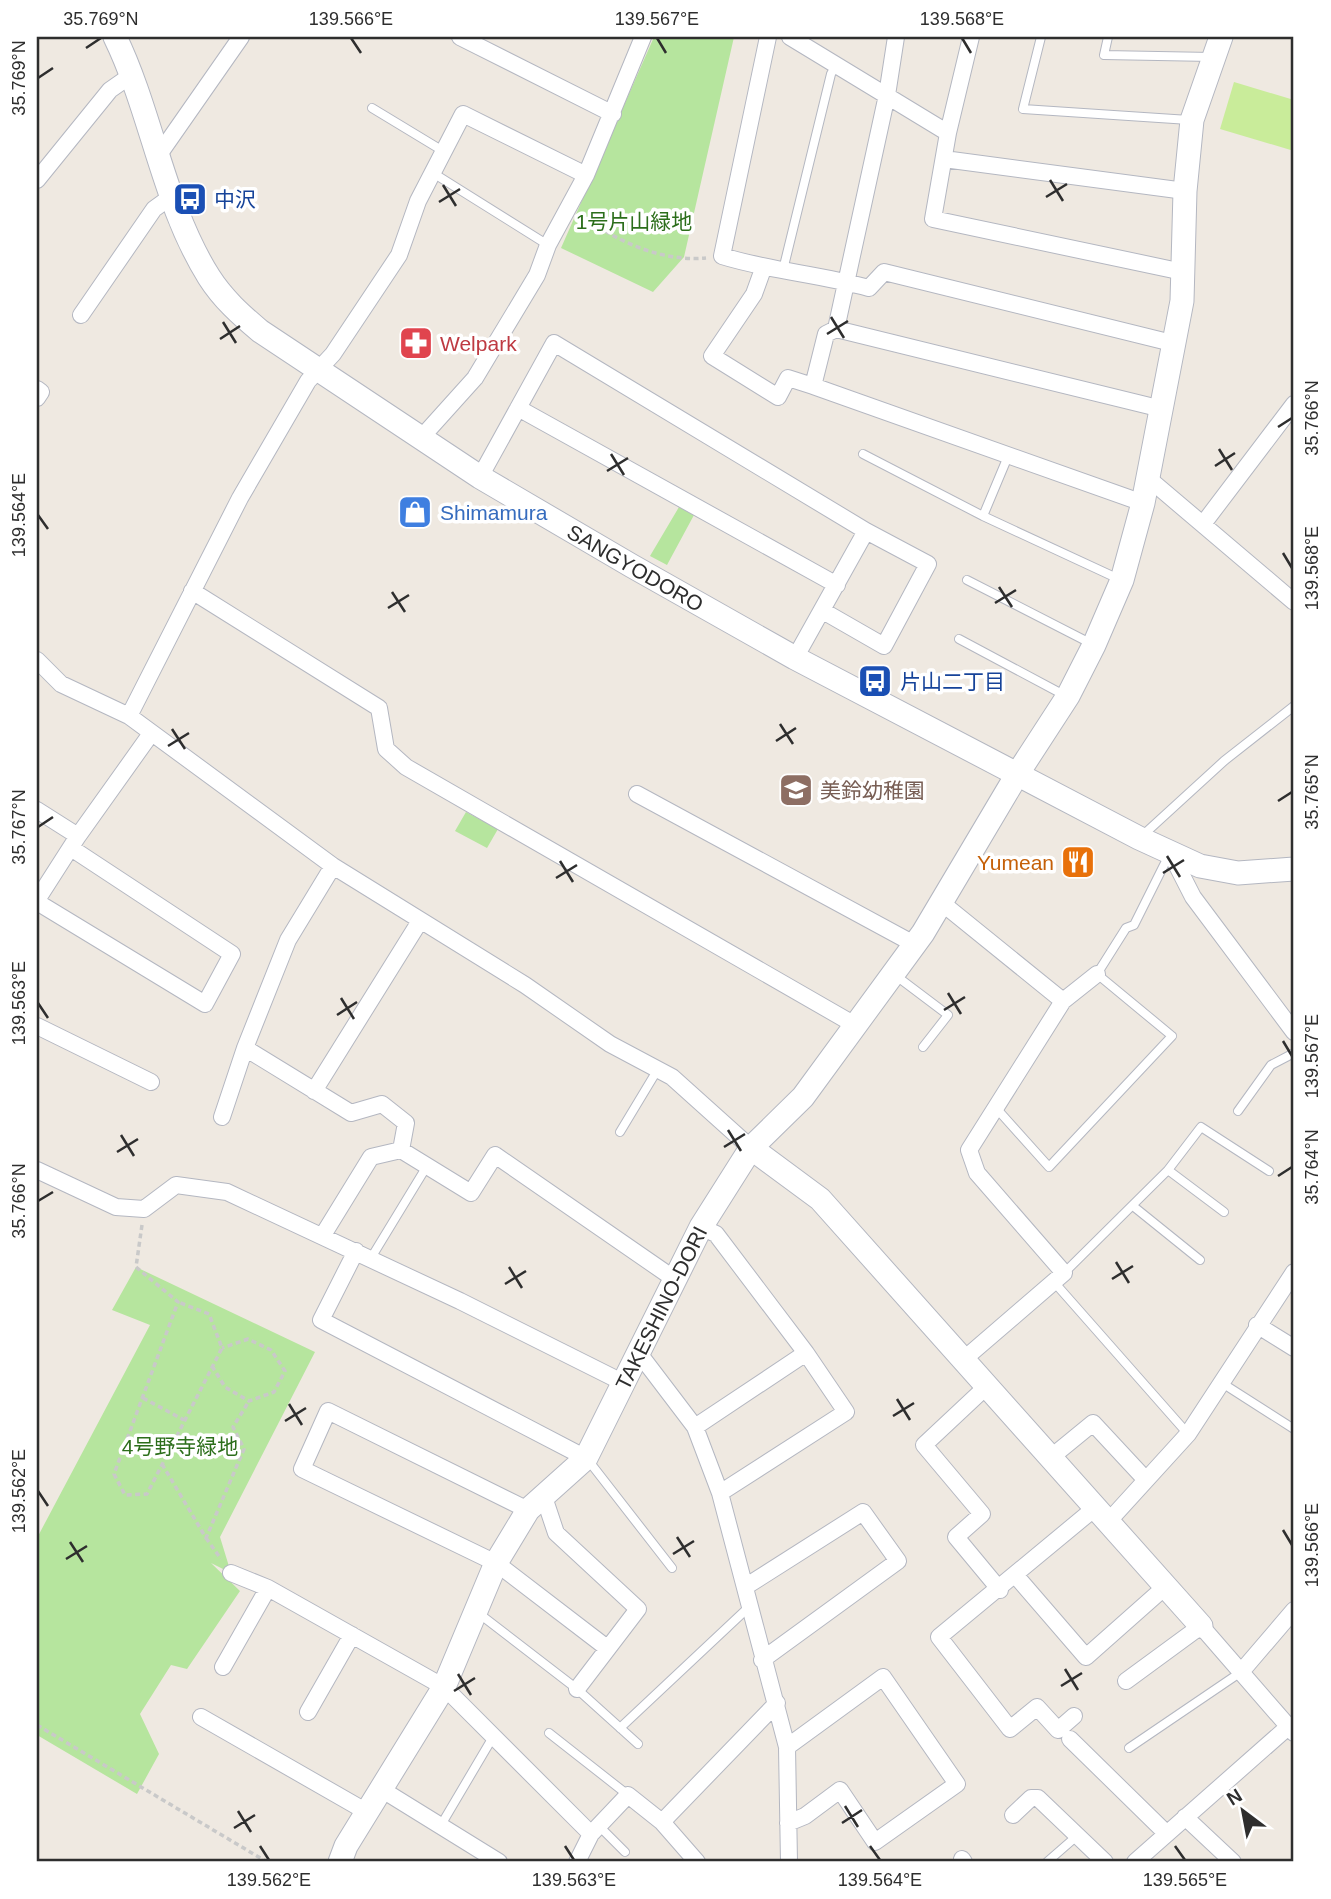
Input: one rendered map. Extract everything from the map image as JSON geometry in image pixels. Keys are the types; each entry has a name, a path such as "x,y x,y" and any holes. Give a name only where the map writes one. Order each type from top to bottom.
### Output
{"street":[{"path":"158,156 241,37"},
{"path":"460,37 613,114"},
{"path":"421,438 475,378 537,275 548,245 586,175 643,37"},
{"path":"768,37 722,256 763,269 783,270 869,288 884,272 1175,344"},
{"path":"790,37 948,132"},
{"path":"835,329 887,95 895,37"},
{"path":"971,37 948,132 933,219 1183,272"},
{"name":"SANGYODORO","path":"122,41 130,76 172,195 209,276 232,307 261,331 480,477 795,658 1139,838 1200,866 1238,873 1294,869"},
{"name":"TAKESHINO-DORI","path":"340,1862 443,1687 496,1563 535,1502 586,1458 673,1278 701,1227 751,1148 803,1097 942,903 1018,773 1068,696 1094,645 1122,580 1143,503 1175,344 1183,272 1185,191 1192,120 1216,47"},
{"path":"37,180 110,90 130,76"},
{"path":"129,716 192,591 301,392 399,255 418,201 463,114 586,175"},
{"path":"944,159 1185,191"},
{"path":"84,304 154,209 172,195"},
{"path":"763,269 754,294 712,356 778,397 788,378 1143,503"},
{"path":"813,386 826,334 835,329 1162,409"},
{"path":"480,477 554,343 866,531 928,564 884,646 823,611"},
{"path":"37,389 41,392 37,398"},
{"path":"1203,524 1294,404"},
{"path":"518,408 837,585"},
{"path":"1148,478 1294,602"},
{"path":"795,658 866,531"},
{"path":"192,591 379,708 386,749 393,759 855,1025"},
{"path":"37,660 61,684 129,716 333,866 525,985 610,1044 659,1068 751,1148 820,1199 1292,1731 1185,1817 1135,1862"},
{"path":"37,810 75,842 232,954 205,1004 37,901 75,842 150,734"},
{"path":"637,794 914,944"},
{"path":"1170,852 1193,897 1294,1032"},
{"path":"222,1117 245,1048 288,940 333,866"},
{"path":"942,903 1063,1001"},
{"path":"314,1091 420,921"},
{"path":"963,1360 1059,1278 977,1173 969,1150 1063,1001 1097,974"},
{"path":"37,1026 151,1082"},
{"path":"245,1048 351,1113 382,1104 395,1112 406,1123 401,1150"},
{"path":"323,1235 371,1157 401,1150 471,1193 495,1154 673,1278"},
{"path":"37,1170 116,1207 144,1209 176,1185 207,1187 227,1192 364,1254 624,1384"},
{"path":"701,1227 716,1234 806,1353 846,1412 720,1493"},
{"path":"364,1254 321,1320 586,1458"},
{"path":"1074,1716 1058,1730 1037,1707 1010,1729 939,1637 1146,1480 1188,1434 1294,1272"},
{"path":"1257,1325 1294,1348"},
{"path":"638,1352 695,1427 720,1493 787,1747 789,1862"},
{"path":"695,1427 806,1353"},
{"path":"987,1386 924,1445 982,1514 956,1537 1000,1590"},
{"path":"577,1689 638,1609 556,1533 535,1502 328,1411 302,1469 496,1563 607,1648"},
{"path":"1049,1459 1093,1423 1146,1480"},
{"path":"746,1587 863,1512 898,1560 762,1660"},
{"path":"231,1573 268,1588 443,1687 493,1737 596,1831"},
{"path":"1016,1576 1086,1657 1165,1587"},
{"path":"223,1667 268,1588"},
{"path":"1241,1672 1294,1610"},
{"path":"1126,1681 1201,1626"},
{"path":"307,1712 352,1635"},
{"path":"787,1747 883,1677 957,1784 875,1842 840,1790 805,1816 788,1823"},
{"path":"662,1822 777,1703"},
{"path":"201,1717 367,1812"},
{"path":"1070,1739 1167,1834"},
{"path":"381,1789 499,1862"},
{"path":"577,1862 596,1831 628,1795 662,1822 697,1862"},
{"path":"1013,1815 1031,1798 1038,1798 1105,1862"},
{"path":"1185,1817 1233,1862"}],"lane":[{"path":"1041,37 1023,109 1192,120"},
{"path":"1108,37 1104,55 1216,47"},
{"path":"783,270 831,74 837,63"},
{"path":"372,108 443,151"},
{"path":"433,173 548,245"},
{"path":"863,454 984,516 1122,580"},
{"path":"984,516 1009,454"},
{"path":"967,580 1094,645"},
{"path":"959,639 1068,696"},
{"path":"1139,838 1224,761 1294,706"},
{"path":"997,1109 1049,1167 1172,1036 1097,974 1126,928 1134,925 1170,852"},
{"path":"892,973 948,1016 923,1047"},
{"path":"1237,1111 1271,1065 1294,1053"},
{"path":"620,1132 659,1068"},
{"path":"1188,1434 1059,1278 1168,1170 1201,1126 1269,1171"},
{"path":"364,1254 427,1166"},
{"path":"1168,1170 1224,1212"},
{"path":"1133,1206 1200,1260"},
{"path":"1222,1383 1294,1429"},
{"path":"586,1458 672,1568"},
{"path":"620,1728 750,1606"},
{"path":"475,1610 577,1689 638,1744"},
{"path":"1129,1748 1241,1672"},
{"path":"549,1733 628,1795"},
{"path":"441,1825 493,1737"},
{"path":"596,1831 625,1852"},
{"path":"1047,1862 1078,1835"}],"path":[{"path":"566,213 584,217 598,229 633,245 681,260 722,256"},
{"path":"144,1209 136,1267 178,1302 209,1314 222,1348"},
{"path":"178,1302 114,1474 125,1494 147,1494 222,1348 248,1339 271,1350 285,1371 274,1392 249,1401 233,1427 244,1449 206,1538"},
{"path":"212,1366 225,1387 249,1401"},
{"path":"142,1398 184,1420"},
{"path":"162,1464 206,1538 231,1573"},
{"path":"37,1725 267,1862"}],"green space":[{"name":"1号片山緑地","path":"654,37 734,37 684,257 653,292 561,248"},
{"path":"1234,82 1294,100 1294,151 1220,129"},
{"path":"679,507 694,515 667,565 650,556"},
{"path":"466,812 498,829 487,848 455,831"},
{"name":"4号野寺緑地","path":"136,1267 315,1352 220,1537 231,1573 211,1563 240,1591 187,1669 171,1665 140,1714 159,1754 137,1794 37,1735 37,1538 150,1325 112,1310"}],"place":[{"name":"中沢","path":"190,199"},
{"name":"Welpark","path":"416,343"},
{"name":"Shimamura","path":"415,512"},
{"name":"片山二丁目","path":"875,681"},
{"name":"美鈴幼稚園","path":"796,790"},
{"name":"Yumean","path":"1078,862"}]}
